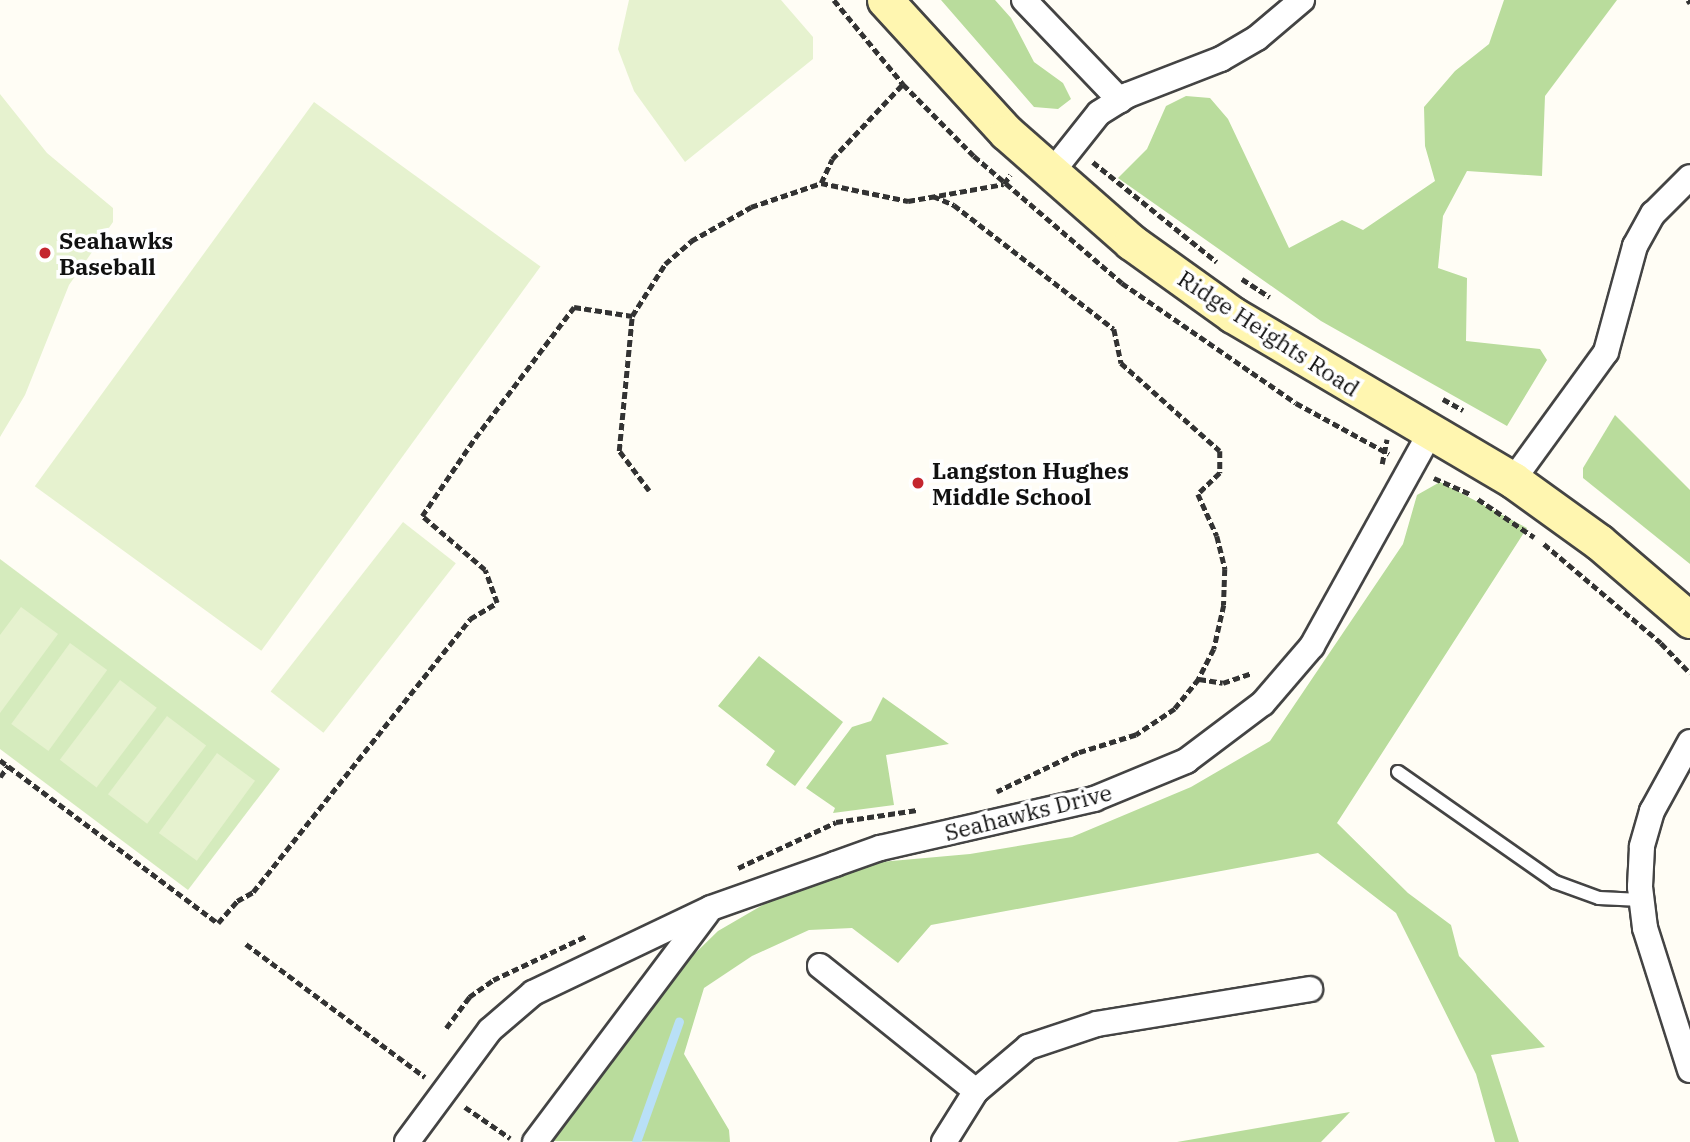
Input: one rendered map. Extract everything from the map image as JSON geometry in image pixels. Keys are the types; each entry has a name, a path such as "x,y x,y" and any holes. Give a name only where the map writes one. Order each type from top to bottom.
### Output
{"street":[{"name":"Ridge Heights Road","path":"885,0 939,64 1052,172 1131,242 1233,315 1513,480 1599,542 1690,620"},
{"path":"1024,0 1119,100"},
{"path":"1052,172 1099,113 1119,100 1221,59 1257,38 1302,0"},
{"path":"1513,480 1606,352 1634,246 1653,214 1690,177"},
{"name":"Seahawks Drive","path":"407,1142 474,1050 511,1010 533,993 711,908 880,848 1094,799 1186,761 1254,710 1287,678 1335,610 1431,431"},
{"path":"1690,742 1652,811 1642,847 1645,928 1690,1070"},
{"path":"523,1140 711,908"},
{"path":"820,966 976,1091"},
{"path":"944,1142 976,1091 1028,1047 1064,1033 1123,1019 1310,989"}],"lane":[{"path":"1398,772 1555,882 1599,898 1642,900"}],"path":[{"path":"834,0 903,84 1004,184 1122,282 1202,342 1296,403 1412,468 1473,495 1546,545 1661,643 1690,673"},
{"path":"821,183 832,159 903,84"},
{"path":"1104,172 1224,267"},
{"path":"649,491 619,451 632,316 665,264 717,223 821,183 908,201 1004,184"},
{"path":"933,197 954,205 1114,329 1121,363 1220,451 1220,473 1198,494 1217,536 1224,569 1224,605 1214,649 1199,679 1175,709 1136,735 1077,753 993,794"},
{"path":"1234,274 1278,302"},
{"path":"0,760 218,923 237,901 253,892 470,619 497,603 485,570 422,516 475,438 573,307 632,316"},
{"path":"1439,397 1463,410"},
{"path":"1382,449 1382,470"},
{"path":"1199,679 1223,683 1259,669"},
{"path":"0,777 8,766"},
{"path":"246,944 432,1082"},
{"path":"456,1100 523,1140"}],"green space":[{"path":"629,0 781,0 813,37 813,59 685,162 634,91 618,49"},
{"path":"941,0 995,0 1011,18 1034,62 1063,83 1071,99 1058,109 1034,107"},
{"path":"1504,0 1617,0 1545,96 1542,176 1467,171 1443,216 1438,268 1467,278 1466,341 1540,349 1547,360 1507,426 1321,321 1118,178 1147,149 1166,106 1186,96 1210,98 1228,119 1289,248 1342,220 1363,230 1435,181 1425,146 1424,107 1455,71 1489,44"},
{"name":"Seahawks Baseball","path":"0,94 47,153 113,208 113,222 69,285 25,395 0,437"},
{"path":"314,102 541,267 261,651 35,486"},
{"path":"1615,415 1690,490 1690,564 1583,478 1583,468"},
{"path":"1440,482 1527,528 1337,823 1408,893 1451,925 1459,956 1545,1047 1491,1055 1519,1142 1495,1142 1476,1074 1396,913 1318,853 931,925 898,963 852,928 809,930 752,956 704,988 684,1054 729,1130 730,1142 551,1141 676,972 718,931 787,891 869,863 970,854 1072,837 1191,787 1270,741 1403,544 1417,495"},
{"path":"403,522 456,563 323,733 271,691"},
{"path":"0,559 280,769 188,890 0,749"},
{"path":"21,607 58,634 0,713 0,635"},
{"path":"70,643 107,670 48,751 11,724"},
{"path":"759,656 843,722 795,786 766,765 775,751 718,706"},
{"path":"120,680 157,708 97,788 60,760"},
{"path":"883,697 949,744 886,755 894,805 833,813 835,808 806,788 852,727 871,721"},
{"path":"167,716 206,745 147,824 108,794"},
{"path":"217,753 255,781 197,861 159,833"},
{"path":"1350,1112 1321,1142 1177,1142"}],"waterway":[{"path":"636,1142 679,1021"}],"place":[{"name":"Seahawks Baseball","path":"45,253"},
{"name":"Langston Hughes Middle School","path":"918,483"}]}
